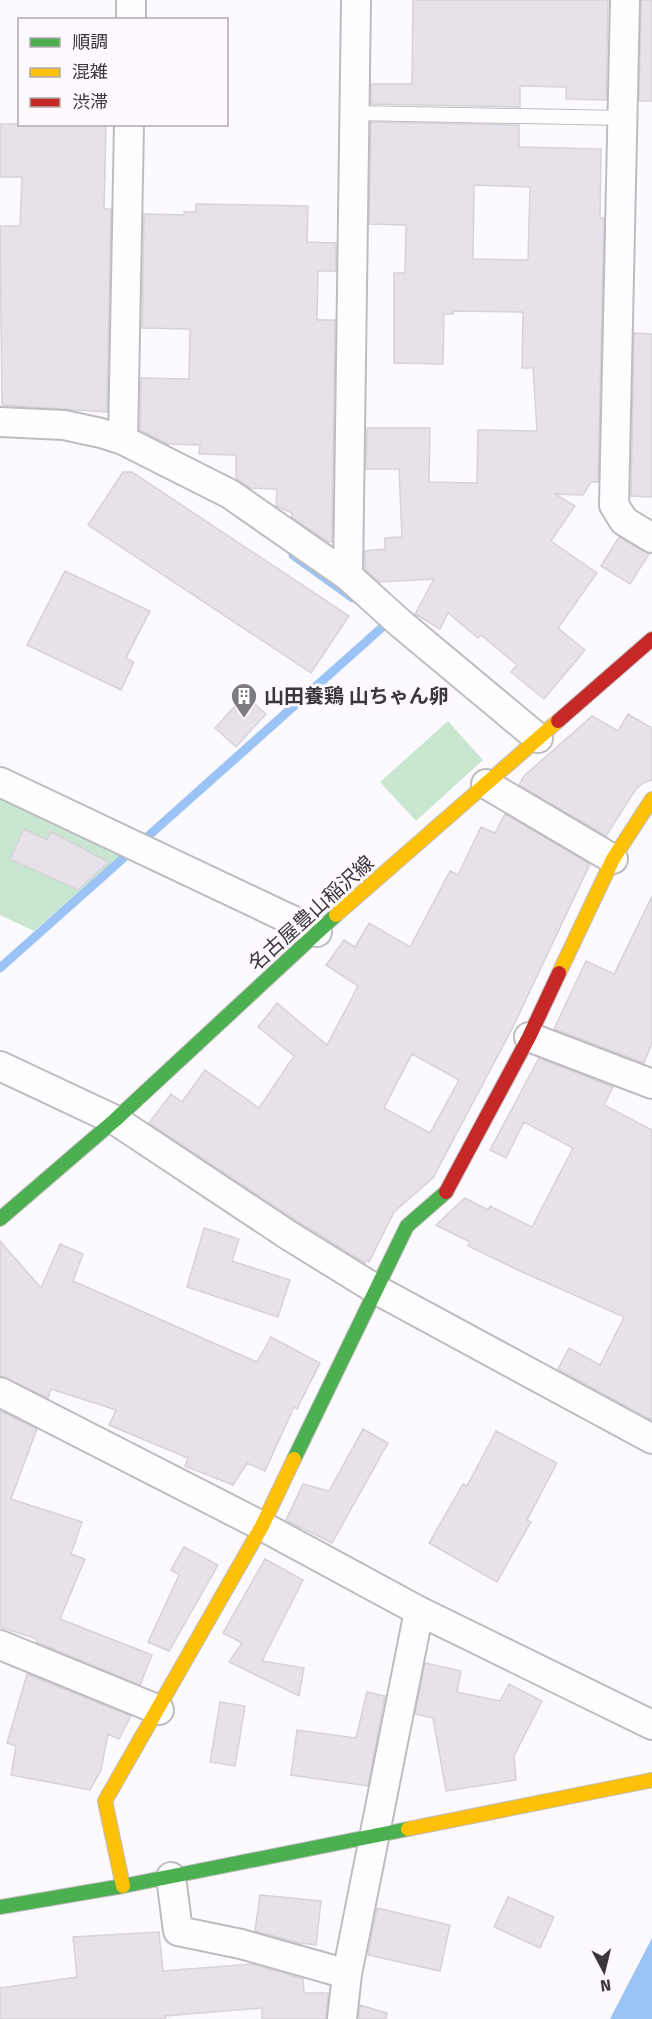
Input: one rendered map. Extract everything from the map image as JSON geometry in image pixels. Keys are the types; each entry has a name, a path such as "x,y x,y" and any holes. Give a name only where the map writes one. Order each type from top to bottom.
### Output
{"street":[{"path":"131,0 131,18"},
{"path":"348,576 356,0"},
{"path":"625,0 614,505 624,521 652,538"},
{"path":"123,440 129,126"},
{"path":"0,422 64,425 123,440 230,495 348,576 400,623 538,738"},
{"name":"名古屋豊山稲沢線","path":"0,1219 116,1120 316,932 652,639"},
{"path":"0,782 316,932"},
{"path":"486,784 613,860"},
{"path":"123,1887 105,1801 262,1526 407,1226 448,1190 529,1037 613,860 652,799"},
{"path":"529,1037 652,1084"},
{"path":"0,1066 116,1120 288,1235 377,1290 652,1439"},
{"path":"0,1392 262,1526 419,1611 652,1725"},
{"path":"342,2019 347,1974 377,1833 419,1611"},
{"path":"0,1645 159,1710"},
{"path":"0,1907 123,1887 377,1833 652,1780"},
{"path":"171,1877 178,1931 241,1944 347,1974"}],"lane":[{"path":"354,113 622,118"}],"green space":[{"path":"448,721 483,760 416,821 380,782"},
{"path":"0,792 126,852 34,931 0,915"}],"water":[{"path":"652,1938 652,2019 610,2019"}],"building":[{"path":"413,0 608,0 606,100 566,99 566,87 520,86 520,107 371,104 371,84 412,84"},
{"path":"641,0 652,0 652,101 639,101"},
{"path":"371,122 519,125 519,147 601,149 600,218 604,218 598,482 591,482 583,495 555,494 575,506 551,541 597,573 558,628 585,650 544,699 511,672 517,665 481,635 478,638 448,613 440,629 415,614 434,579 379,582 365,569 365,551 385,549 385,538 402,537 399,469 366,469 367,428 430,428 429,482 477,483 478,430 537,431 533,368 522,368 523,312 453,311 453,314 444,314 443,364 394,363 394,273 405,273 406,225 369,224","holes":["474,185 530,187 528,260 473,259"]},
{"path":"0,124 106,126 104,209 111,209 107,412 2,405 0,226 20,226 22,177 0,177"},
{"path":"196,204 308,206 307,242 336,243 336,271 318,271 317,320 335,320 332,542 328,542 292,517 292,513 276,506 277,489 250,488 236,478 236,455 199,454 200,445 168,444 140,430 141,378 189,379 190,329 142,328 144,214 184,215 184,212 196,212"},
{"path":"634,333 652,334 652,497 631,496"},
{"path":"123,472 132,472 349,616 311,673 88,525"},
{"path":"619,537 649,554 630,584 601,566"},
{"path":"65,571 150,611 126,658 134,662 121,690 27,645"},
{"name":"山田養鶏 山ちゃん卵","path":"245,695 266,714 236,747 215,728"},
{"path":"628,714 652,728 652,780 636,789 606,836 519,785 524,776 592,716 618,731"},
{"path":"505,814 590,864 512,1029 433,1178 394,1212 369,1262 367,1260 365,1263 297,1221 149,1123 171,1094 182,1102 205,1070 259,1108 294,1056 258,1027 277,1003 327,1045 358,986 326,965 344,940 355,947 369,923 410,947 450,871 458,875 481,827 495,833","holes":["412,1054 459,1080 430,1133 384,1108"]},
{"path":"24,829 47,840 51,832 109,862 78,890 10,859"},
{"path":"652,896 652,1043 644,1063 554,1029 586,961 614,974"},
{"path":"539,1058 613,1087 604,1105 652,1130 652,1420 558,1369 569,1348 600,1365 624,1317 468,1246 470,1242 436,1225 465,1198 488,1210 490,1206 532,1227 573,1148 524,1122 506,1158 490,1150"},
{"path":"204,1228 239,1239 232,1261 290,1280 278,1317 187,1287"},
{"path":"0,1241 41,1288 60,1244 83,1254 73,1281 257,1362 271,1337 320,1363 297,1409 294,1407 265,1471 247,1463 233,1485 185,1466 188,1458 109,1425 116,1410 51,1389 48,1398 0,1376"},
{"path":"0,1411 37,1429 11,1499 82,1522 71,1554 85,1559 60,1619 152,1655 140,1685 36,1642 37,1639 0,1627"},
{"path":"363,1429 388,1443 332,1543 286,1520 303,1484 329,1491"},
{"path":"496,1431 557,1463 527,1520 531,1522 497,1582 429,1543 463,1484 467,1486"},
{"path":"184,1547 218,1565 169,1651 148,1642 179,1575 171,1570"},
{"path":"265,1559 303,1580 262,1661 304,1668 299,1696 229,1662 242,1643 223,1633"},
{"path":"425,1663 461,1671 457,1692 500,1701 509,1684 542,1701 514,1756 516,1780 446,1791 433,1718 415,1714"},
{"path":"27,1674 131,1716 119,1739 108,1734 101,1770 90,1790 11,1775 16,1746 7,1743"},
{"path":"367,1692 385,1696 368,1786 291,1775 297,1730 356,1738"},
{"path":"220,1702 245,1706 235,1766 210,1762"},
{"path":"260,1895 321,1901 316,1945 299,1943 255,1931"},
{"path":"508,1897 554,1917 540,1948 494,1927"},
{"path":"377,1908 450,1925 440,1971 368,1955"},
{"path":"159,1932 163,1971 252,1964 303,1979 304,1993 328,1993 326,2019 262,2019 262,2008 165,2016 166,2019 0,2019 0,1988 77,1977 73,1937"},
{"path":"360,2005 387,2013 386,2019 359,2019"}],"waterway":[{"path":"293,555 353,598"},
{"path":"146,838 387,623"},
{"path":"0,968 128,854"}],"traffic: fast":[{"path":"0,1219 115,1120 336,915"},
{"path":"294,1459 407,1226 446,1192"},
{"path":"0,1907 123,1886 408,1829"}],"traffic: slow":[{"path":"336,915 558,721"},
{"path":"559,973 613,859 652,799"},
{"path":"123,1886 105,1801 262,1526 294,1459"},
{"path":"408,1829 652,1780"}],"traffic: jam":[{"path":"558,721 652,639"},
{"path":"446,1192 529,1037 559,973"}],"place":[{"name":"山田養鶏 山ちゃん卵","path":"244,719"}]}
